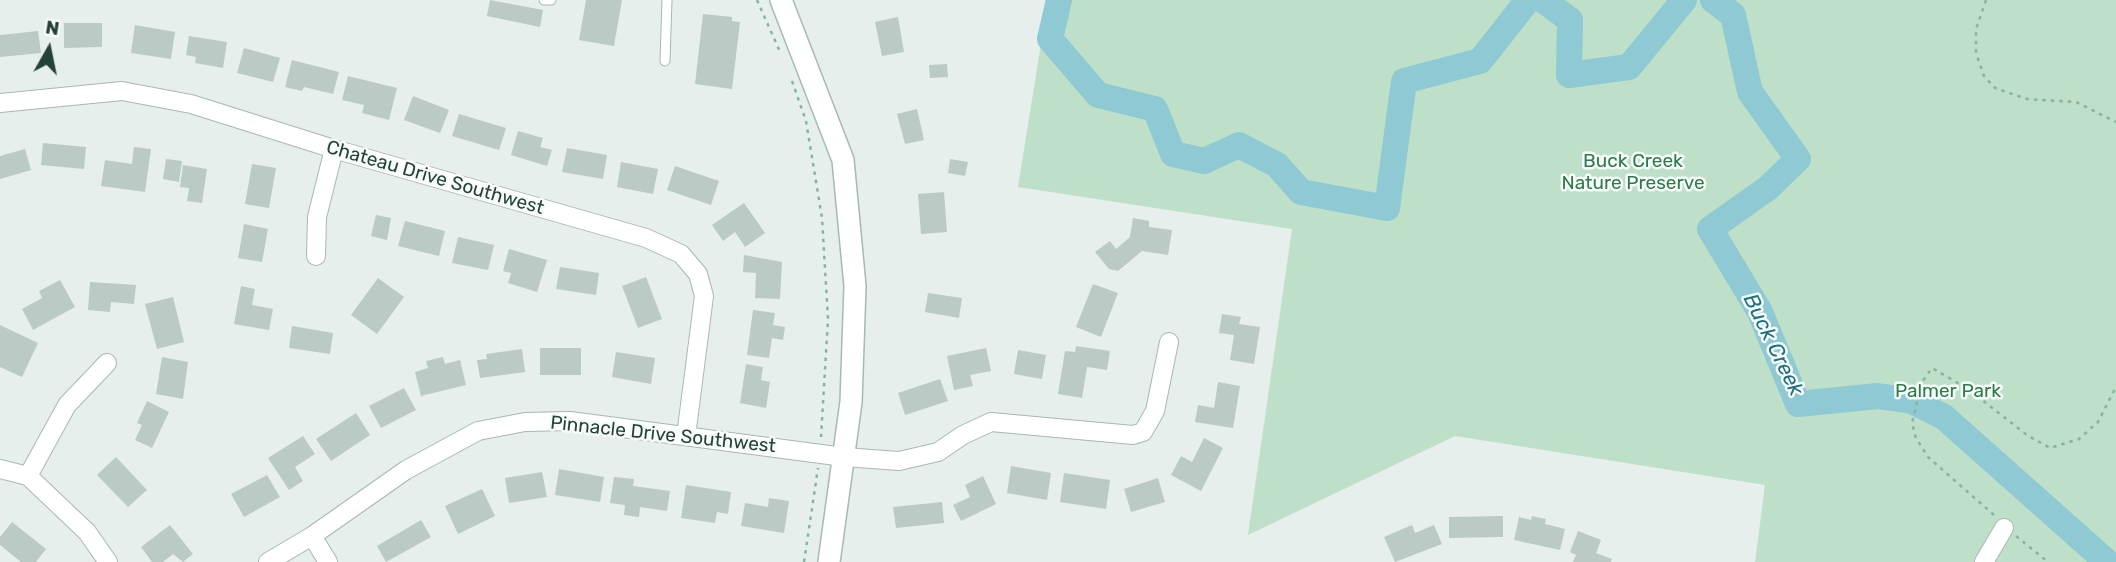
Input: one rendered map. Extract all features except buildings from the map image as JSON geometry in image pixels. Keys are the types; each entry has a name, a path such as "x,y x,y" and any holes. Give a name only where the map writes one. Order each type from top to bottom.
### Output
{"street":[{"path":"781,0 843,160 855,286 851,402 829,562"},
{"name":"Chateau Drive Southwest","path":"0,103 122,91 191,104 334,149 646,238 681,254 698,274 704,296 686,436"},
{"path":"316,256 317,217 334,149"},
{"name":"Pinnacle Drive Southwest","path":"268,562 312,536 406,470 478,431 525,422 570,421 819,454 899,461 937,452 963,435 991,422 1121,435 1143,432 1155,411 1169,342"},
{"path":"28,476 67,405 107,363"},
{"path":"0,469 28,476 87,532 108,562"},
{"path":"1984,562 2004,528"},
{"path":"312,536 328,562"}],"lane":[{"path":"544,0 551,0"},
{"path":"665,61 667,0"}],"path":[{"path":"757,0 784,60"},
{"path":"1986,0 1976,29 1976,53 1984,76 1995,88 2026,99 2076,102 2116,122"},
{"path":"789,72 806,121 822,218 828,319 819,454 804,562"},
{"path":"2048,562 2004,528 1985,504 1928,457 1916,438 1912,422 1922,382 1932,368 1968,389 2027,435 2050,448 2079,439 2098,422 2116,387"}],"green space":[{"path":"1048,0 2116,0 2116,562 1755,562 1765,485 1455,436 1248,535 1292,229 1018,187"}],"waterway":[{"name":"Buck Creek","path":"1059,0 1050,39 1098,95 1155,109 1173,154 1204,161 1239,145 1277,165 1301,192 1387,208 1404,81 1480,61 1528,0"},
{"name":"Buck Creek","path":"1543,0 1570,20 1569,75 1629,67 1684,0"},
{"name":"Buck Creek","path":"1713,0 1733,15 1750,92 1798,159 1768,188 1710,229 1760,312 1798,404 1878,396 1912,401 1944,417 2107,562"}],"park label":[{"name":"Buck Creek Nature Preserve","path":"1633,173"},
{"name":"Palmer Park","path":"1948,392"}]}
